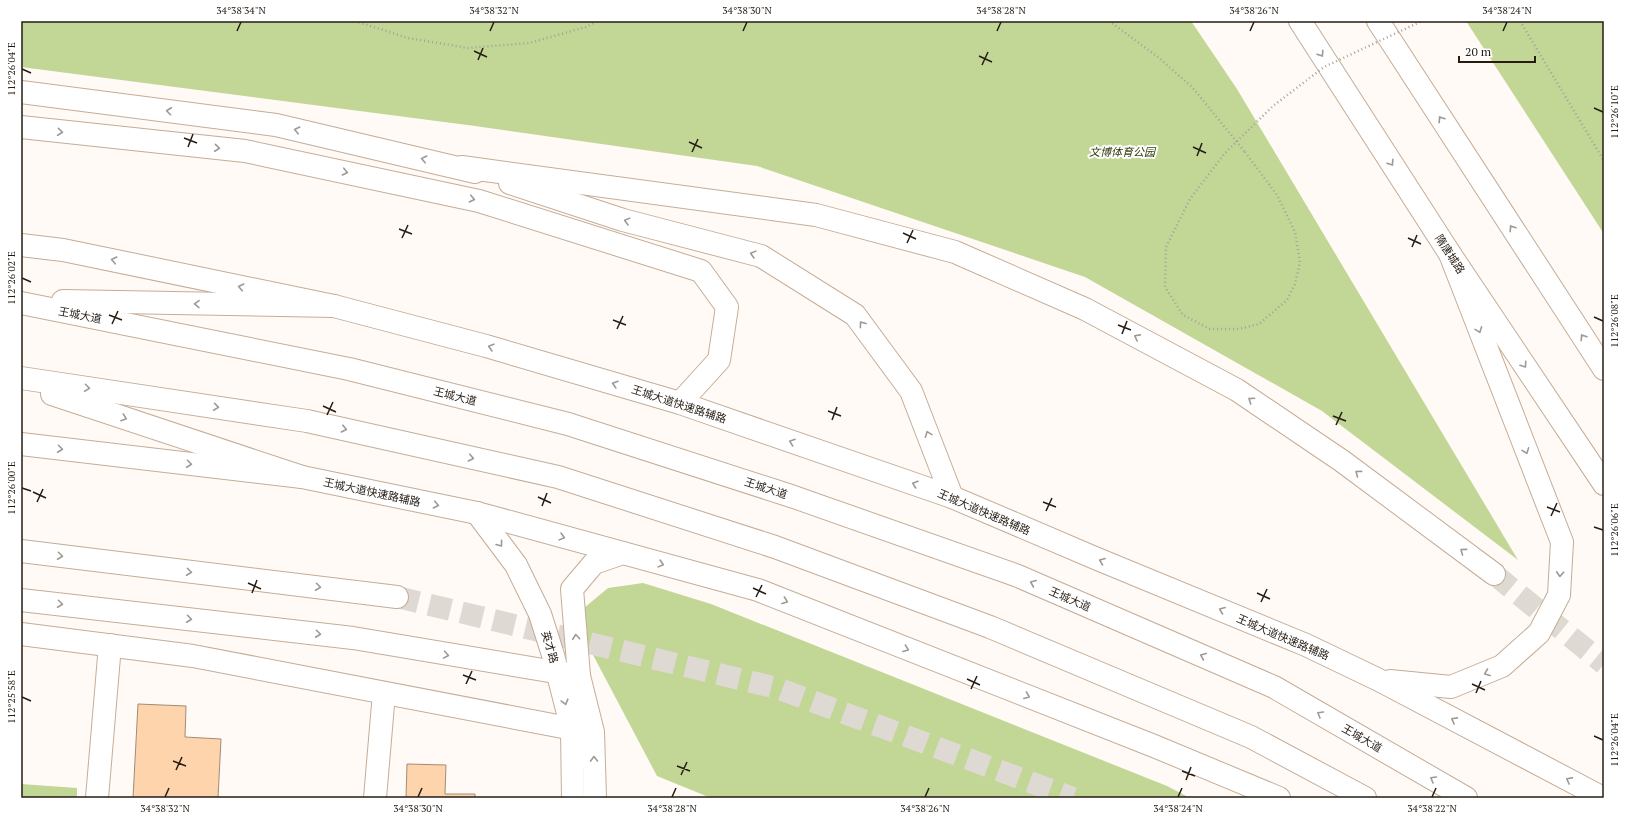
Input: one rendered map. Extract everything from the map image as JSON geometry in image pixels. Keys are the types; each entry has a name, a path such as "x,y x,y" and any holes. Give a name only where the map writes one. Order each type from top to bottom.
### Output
{"main road":[{"name":"隋唐城路","path":"1300,21 1450,254 1604,484"},
{"path":"1378,21 1604,369"},
{"path":"21,92 276,125 462,168 623,220 761,256 855,315 911,391 952,497"},
{"path":"21,127 245,151 479,200 701,271 727,307 719,360 680,403"},
{"path":"462,168 816,215 955,252 1085,309 1238,390 1342,461 1494,574"},
{"path":"21,245 63,250 334,306"},
{"path":"1378,680 1451,687 1502,666 1539,633 1559,595 1562,542 1450,254"},
{"path":"21,302 334,306"},
{"name":"王城大道","path":"21,302 356,370 568,424 794,497 1018,576 1274,687 1466,798"},
{"name":"王城大道快速路辅路","path":"334,306 486,346 680,403 952,497 1306,645 1378,680 1603,798"},
{"path":"21,378 307,421 558,477 775,547 990,627 1251,738 1365,798"},
{"path":"21,383 302,477"},
{"path":"21,444 302,477"},
{"name":"王城大道快速路辅路","path":"302,477 477,513 758,590 1154,746 1279,798"},
{"name":"英才路","path":"477,513 516,565 540,614 553,655 572,729 573,798"},
{"path":"21,551 397,597"},
{"path":"595,798 593,732 580,676 572,589 594,564 623,553"},
{"path":"21,600 353,638 580,676"},
{"path":"21,634 193,656 593,732"},
{"path":"97,798 110,645"},
{"path":"375,798 384,693"}],"path":[{"path":"355,21 408,38 468,48 529,43 586,27 597,21"},
{"path":"1109,21 1158,57 1193,88 1245,152 1277,195 1295,232 1300,262 1296,284 1287,300 1259,324 1240,329 1210,329 1183,314 1165,287 1166,248 1190,198 1225,153 1273,106 1324,66 1422,21"},
{"path":"1520,21 1604,162"}],"green space":[{"name":"文博体育公园","path":"21,21 1191,21 1237,89 1518,560 1322,411 1085,277 757,166 475,126 21,67"},
{"path":"1466,21 1604,21 1604,234"},
{"path":"643,583 711,604 1167,786 1190,798 711,798 657,776 583,636 584,608 608,588"},
{"path":"21,784 77,788 77,798 21,798"}],"building":[{"path":"138,704 186,706 185,737 221,739 218,798 133,798"},
{"path":"407,764 446,765 445,794 475,794 475,798 406,798"}],"tunnel":[{"path":"1494,574 1604,664"},
{"path":"397,597 777,688 1073,798"}]}
